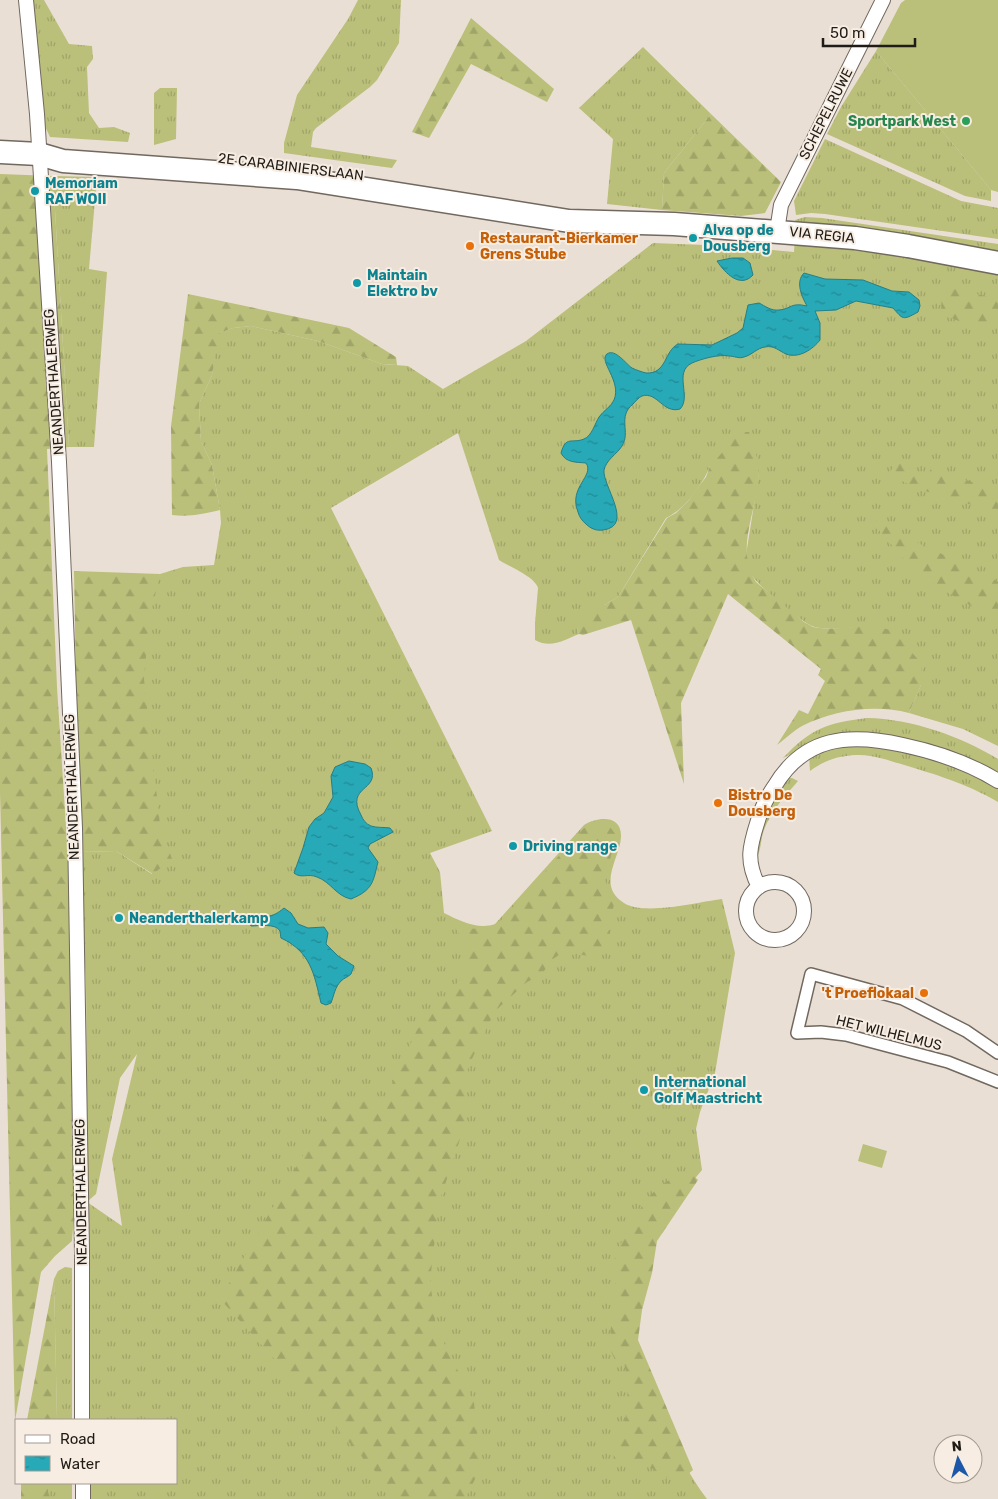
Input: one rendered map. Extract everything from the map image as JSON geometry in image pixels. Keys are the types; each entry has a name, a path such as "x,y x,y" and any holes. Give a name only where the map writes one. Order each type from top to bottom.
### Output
{"main road":[{"name":"2E CARABINIERSLAAN","path":"0,152 39,154 63,161 297,178 537,212"},
{"name":"VIA REGIA","path":"537,212 855,238 998,263"}],"street":[{"name":"NEANDERTHALERWEG","path":"26,0 37,114 59,462 74,828 81,1203 82,1419"},
{"name":"SCHEPELRUWE","path":"777,231 781,205 883,0"},
{"path":"759,887 754,876 750,844 761,811 786,767 820,745 837,740 852,739 888,742 920,748 962,762 998,781"},
{"path":"779,882 796,890 801,898 804,913 799,928 793,935 785,939 766,939 752,930 746,914 746,904 754,891 759,887 779,882"},
{"name":"HET WILHELMUS","path":"998,1054 966,1031 903,999 811,974 797,1033 821,1032 846,1035 948,1062 998,1082"},
{"path":"83,1484 83,1499"}],"green space":[{"path":"30,0 44,0 69,44 92,46 93,59 87,67 89,113 99,128 114,127 130,133 128,142 50,137 42,120"},
{"path":"358,0 401,0 399,43 377,80 316,128 313,132 311,147 397,160 392,168 284,153 284,143 297,95 348,19"},
{"name":"Sportpark West","path":"905,0 998,0 998,192 991,190 876,51 901,3"},
{"path":"471,18 554,89 547,102 471,64 429,138 412,132"},
{"path":"643,47 711,114 664,173 662,210 607,204 613,139 579,108"},
{"path":"876,51 991,190 991,201 965,196 827,134 841,107"},
{"path":"160,88 177,88 176,139 154,145 154,93"},
{"path":"711,114 781,182 765,213 741,216 662,210 664,173"},
{"path":"825,139 961,201 998,208 998,239 825,214 796,215 794,201"},
{"path":"0,174 53,176 69,447 47,449 57,687 83,1091 72,1241 41,1272 15,1421 0,792"},
{"path":"53,176 97,177 89,269 107,272 94,447 69,447"},
{"path":"805,217 998,244 998,257 798,225 795,220"},
{"path":"795,236 998,270 998,746 963,729 909,713 921,685 865,627 827,629 809,625 761,586 748,569 746,555 759,473 710,466 703,481 687,502 666,518 618,597 604,605 577,629 579,634 552,644 541,643 535,640 538,588 536,584 527,576 499,560 458,433 331,508 492,831 430,853 440,872 444,913 463,922 476,925 489,926 495,924 584,825 602,819 613,821 620,830 620,845 610,880 616,896 624,903 633,907 657,908 722,899 735,953 715,1073 700,1112 696,1129 702,1170 655,1226 626,1345 637,1364 674,1443 707,1499 88,1499 88,1484 178,1484 178,1419 88,1419 87,1202 122,1226 112,1159 137,1054 120,1078 96,1194 88,1201 86,982 79,852 116,851 152,874 134,615 160,574 183,567 214,565 221,523 220,510 212,465 201,441 199,404 212,375 218,333 233,328 251,326 318,341 382,364 408,366 443,389 526,341 653,243 730,246 794,252"},
{"path":"942,286 998,299 998,325 974,327 941,314"},
{"path":"188,294 349,328 396,357 397,365 382,364 318,341 251,326 233,328 219,333 212,375 199,404 201,441 212,465 220,510 196,515 178,516 172,515 171,426"},
{"path":"741,432 749,432 759,468 758,486 747,543 750,570 756,582 804,622 813,627 827,629 869,626 892,630 922,664 921,685 909,713 882,709 841,712 814,720 802,726 777,745 799,710 808,714 825,681 818,675 821,669 728,594 681,703 684,784 631,620 583,635 579,634 577,629 596,604 604,605 618,597 667,518 676,513 689,500 706,477 710,466"},
{"path":"897,461 924,475 928,474 931,469 998,490 998,523 988,512 962,501 925,491 888,475"},
{"path":"876,518 918,543 983,573 998,582 998,621 914,571 878,529"},
{"path":"74,571 160,574 149,621 144,679 160,825 172,859 153,874 116,851 79,852"},
{"path":"867,718 918,725 952,736 998,759 998,772 946,751 816,742 783,758 812,733 841,722"},
{"path":"853,745 872,746 909,753 964,772 998,788 998,802 951,780 873,756 843,756 826,761 810,771 809,756 828,748"},
{"path":"787,778 798,781 770,816 764,830 759,853 755,860 767,807"},
{"path":"601,822 610,827 616,835 605,880 614,904 609,929 611,943 590,955 581,955 566,950 553,959 541,975 527,982 495,1011 468,1067 465,1124 439,1203 430,1281 436,1327 474,1403 481,1467 465,1499 400,1499 222,1301 228,1285 337,1096 384,1101 417,1030 464,975 470,955 465,942 455,928 484,929 496,926 584,828"},
{"path":"863,1144 887,1151 882,1168 858,1161"},
{"path":"690,1172 698,1180 657,1241 652,1273 642,1310 638,1340 693,1470 682,1479 674,1482 643,1463 614,1461 615,1446 626,1417 627,1393 624,1363 615,1360 610,1349 611,1320 617,1310 614,1260 621,1243 646,1199 664,1183 680,1174"},
{"path":"65,1267 72,1268 72,1419 57,1419 54,1279 58,1271"},
{"path":"54,1279 57,1419 27,1419"},
{"path":"21,1484 48,1484 48,1499 21,1499"},
{"path":"48,1484 72,1484 72,1499 48,1499"}],"water":[{"path":"743,258 750,263 753,275 748,279 738,280 728,274 717,261"},
{"path":"804,273 825,279 863,280 892,291 909,292 919,300 920,306 918,312 906,318 903,318 893,308 856,301 836,310 815,311 820,323 820,340 814,347 801,354 786,354 768,347 759,349 742,358 720,356 705,358 692,363 684,372 684,398 680,409 674,410 664,406 656,399 647,395 641,397 628,409 625,419 624,441 620,449 607,463 604,470 615,504 616,521 612,527 603,530 588,526 578,512 576,496 588,468 586,463 568,460 561,453 567,442 584,439 589,435 599,417 614,400 615,386 605,361 607,354 613,353 632,368 646,373 658,370 673,347 678,344 712,345 737,333 743,328 748,305 759,303 776,310 794,305 807,306 801,294 800,285 801,277"},
{"path":"349,761 365,764 371,768 371,781 357,799 357,806 363,819 371,826 390,828 393,832 370,844 368,848 378,862 373,880 368,889 351,899 341,895 322,879 311,876 299,876 294,873 309,827 315,819 324,813 333,797 331,776 335,767"},
{"path":"284,908 291,913 298,924 308,928 324,927 328,933 326,944 338,956 354,966 351,974 337,986 331,1003 326,1005 321,1003 310,965 299,950 281,938 278,928 251,926 247,919 249,917 272,915"}],"place":[{"name":"Sportpark West","path":"966,121"},
{"name":"Memoriam RAF WOII","path":"35,191"},
{"name":"Alva op de Dousberg","path":"693,238"},
{"name":"Restaurant-Bierkamer Grens Stube","path":"470,246"},
{"name":"Maintain Elektro bv","path":"357,283"},
{"name":"Bistro De Dousberg","path":"718,803"},
{"name":"Driving range","path":"513,846"},
{"name":"Neanderthalerkamp","path":"119,918"},
{"name":"'t Proeflokaal","path":"924,993"},
{"name":"International Golf Maastricht","path":"644,1090"}]}
